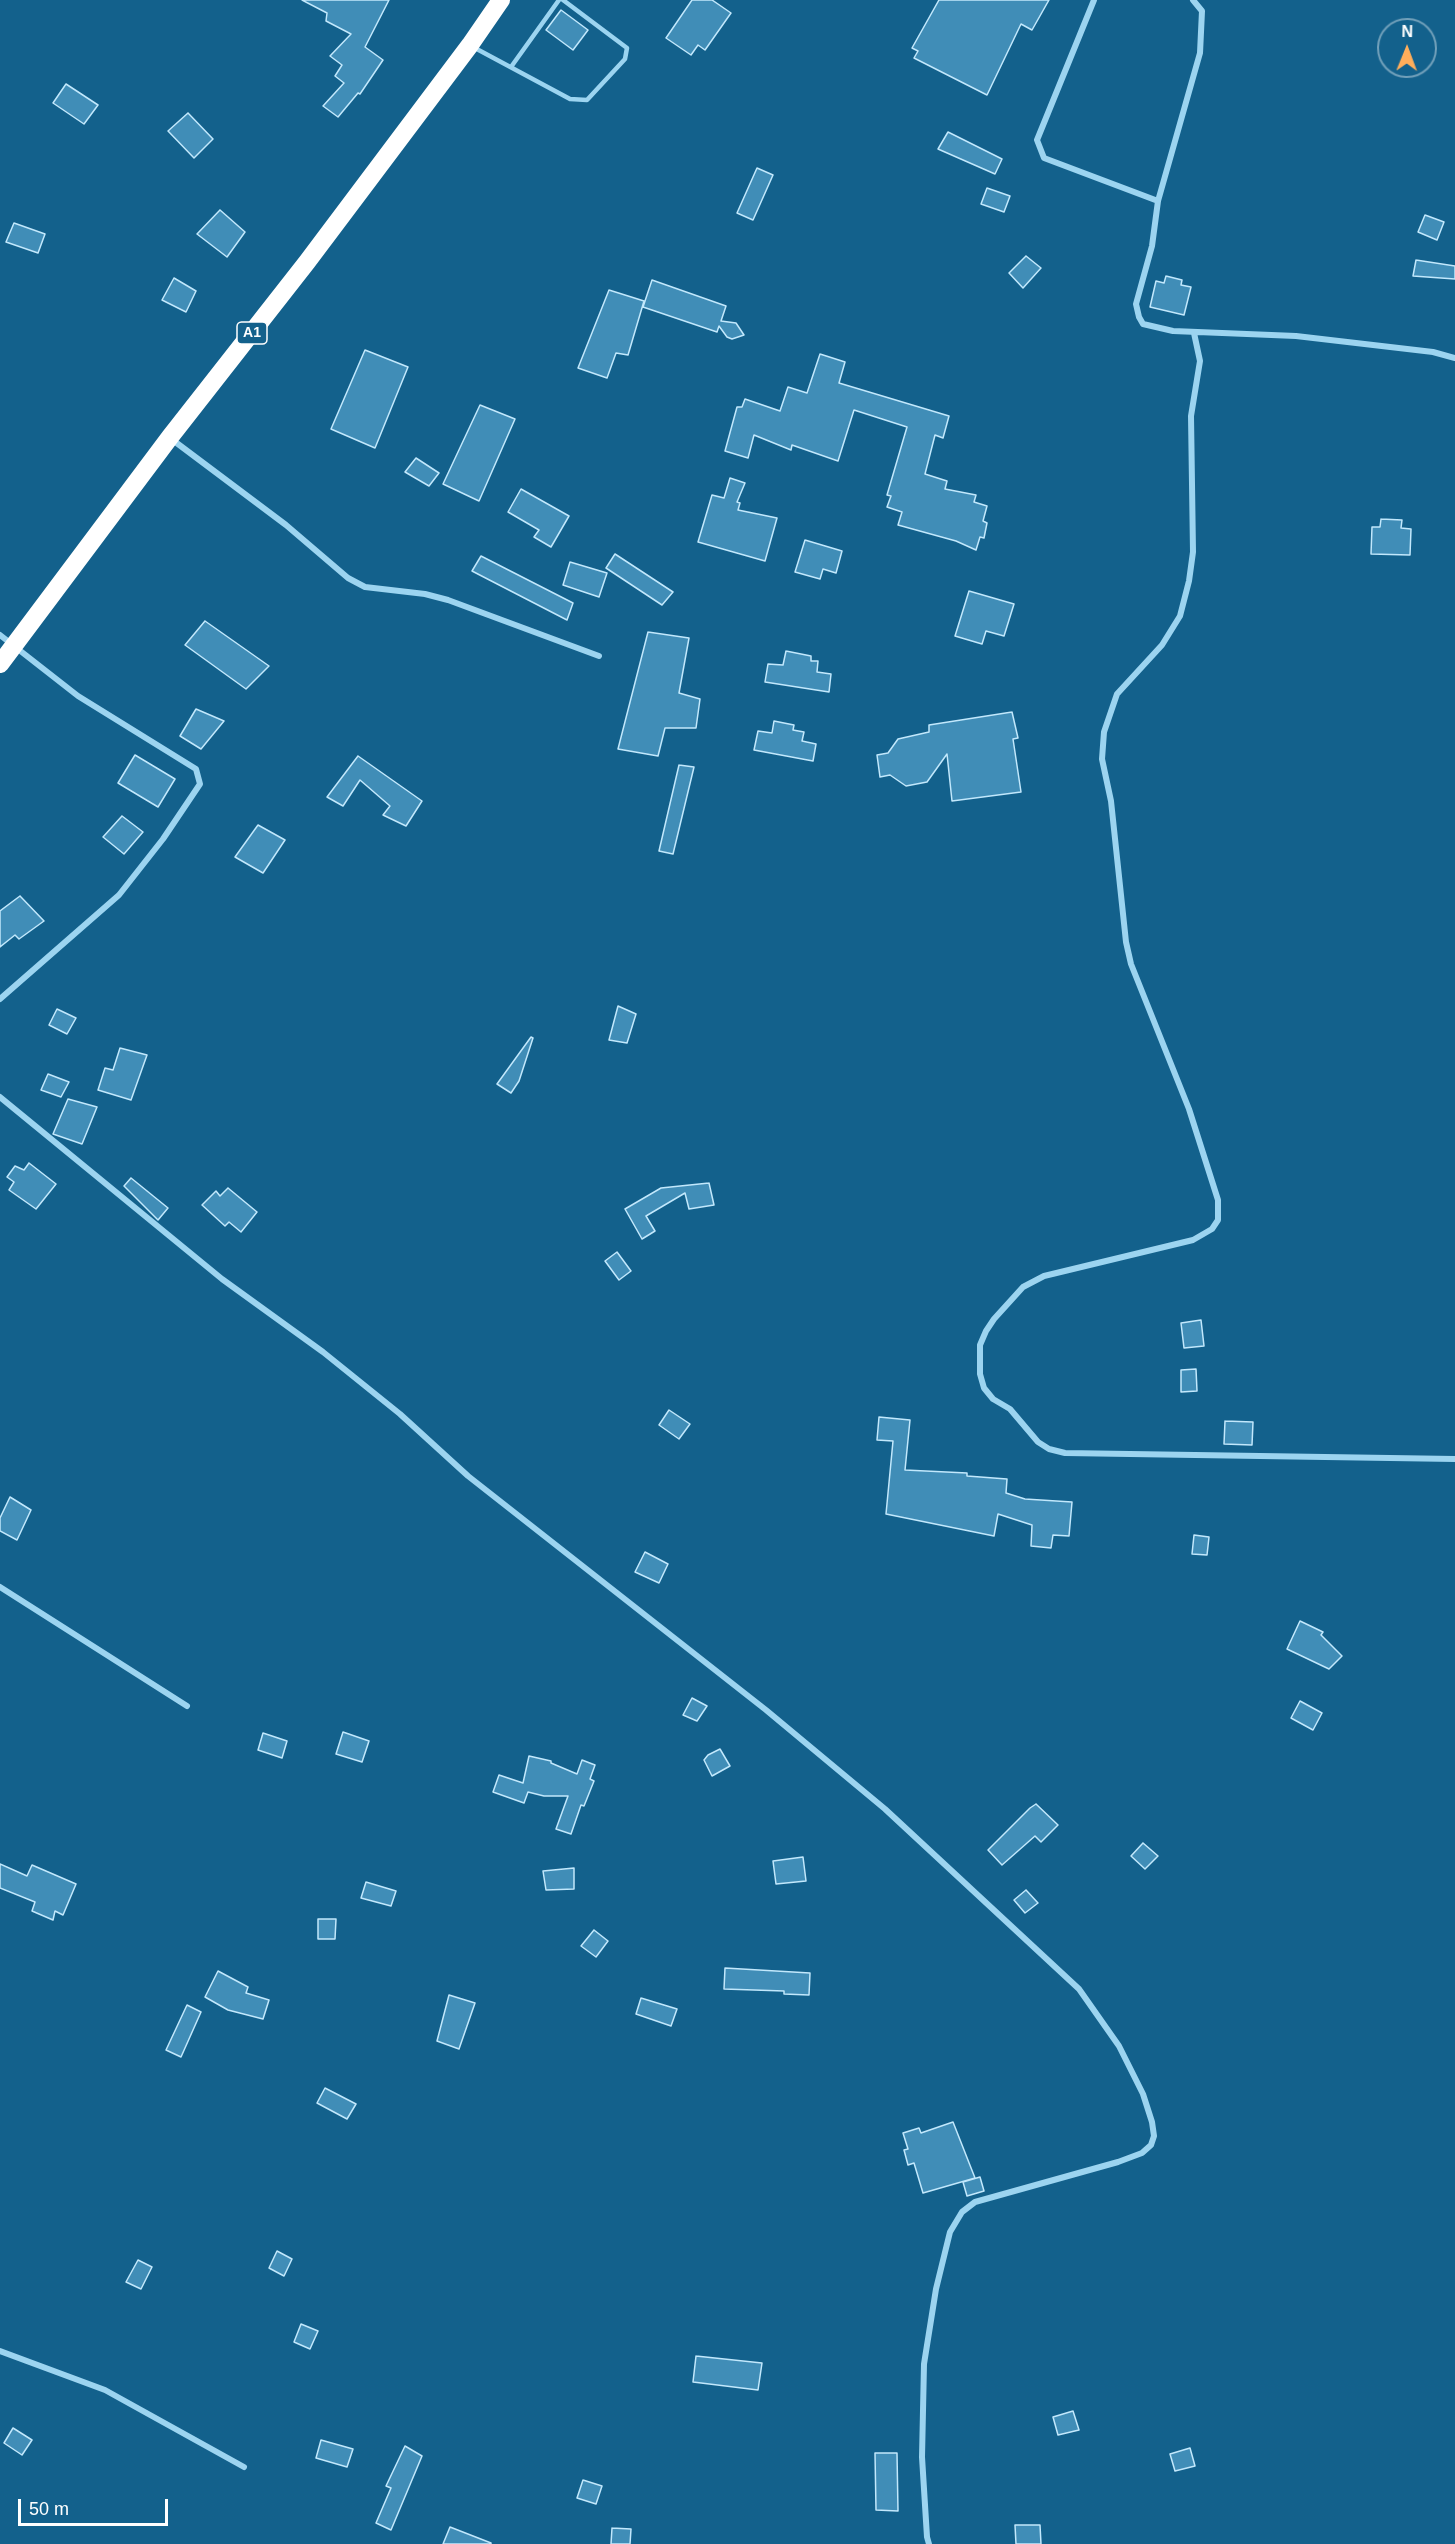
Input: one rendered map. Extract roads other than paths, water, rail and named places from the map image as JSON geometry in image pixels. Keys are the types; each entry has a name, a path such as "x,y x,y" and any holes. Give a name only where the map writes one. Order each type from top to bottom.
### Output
{"highway":[{"name":"A1","path":"0,664 7,640 307,262 470,45 501,0"}],"street":[{"path":"1094,0 1037,140 1044,158 1158,201"},
{"path":"1193,0 1202,11 1200,53 1158,201 1152,246 1136,304 1143,324 1155,329 1194,333 1296,336 1434,352 1455,358"},
{"path":"1194,333 1200,362 1191,416 1193,552 1189,580 1180,616 1166,639 1117,694 1104,732 1102,759 1111,801 1126,942 1131,963 1189,1109 1218,1200 1218,1220 1212,1228 1193,1240 1044,1275 1023,1287 999,1312 986,1331 980,1345 980,1374 984,1388 993,1399 1010,1408 1038,1442 1049,1449 1065,1453 1455,1459"},
{"path":"170,437 286,525 348,578 365,587 425,594 448,600 599,656"},
{"path":"0,999 119,895 163,839 200,784 196,769 78,696 7,640"},
{"path":"0,1097 222,1279 323,1352 400,1414 468,1476 766,1710 885,1809 1079,1989 1119,2046 1143,2094 1152,2122 1154,2136 1150,2145 1142,2153 1118,2162 975,2202 962,2212 950,2232 933,2300 924,2364 922,2469 929,2544"},
{"path":"0,1587 187,1706"},
{"path":"0,2351 105,2390 244,2467"}],"lane":[{"path":"470,45 570,99 587,100 625,59 627,48 561,0 511,67"}]}
